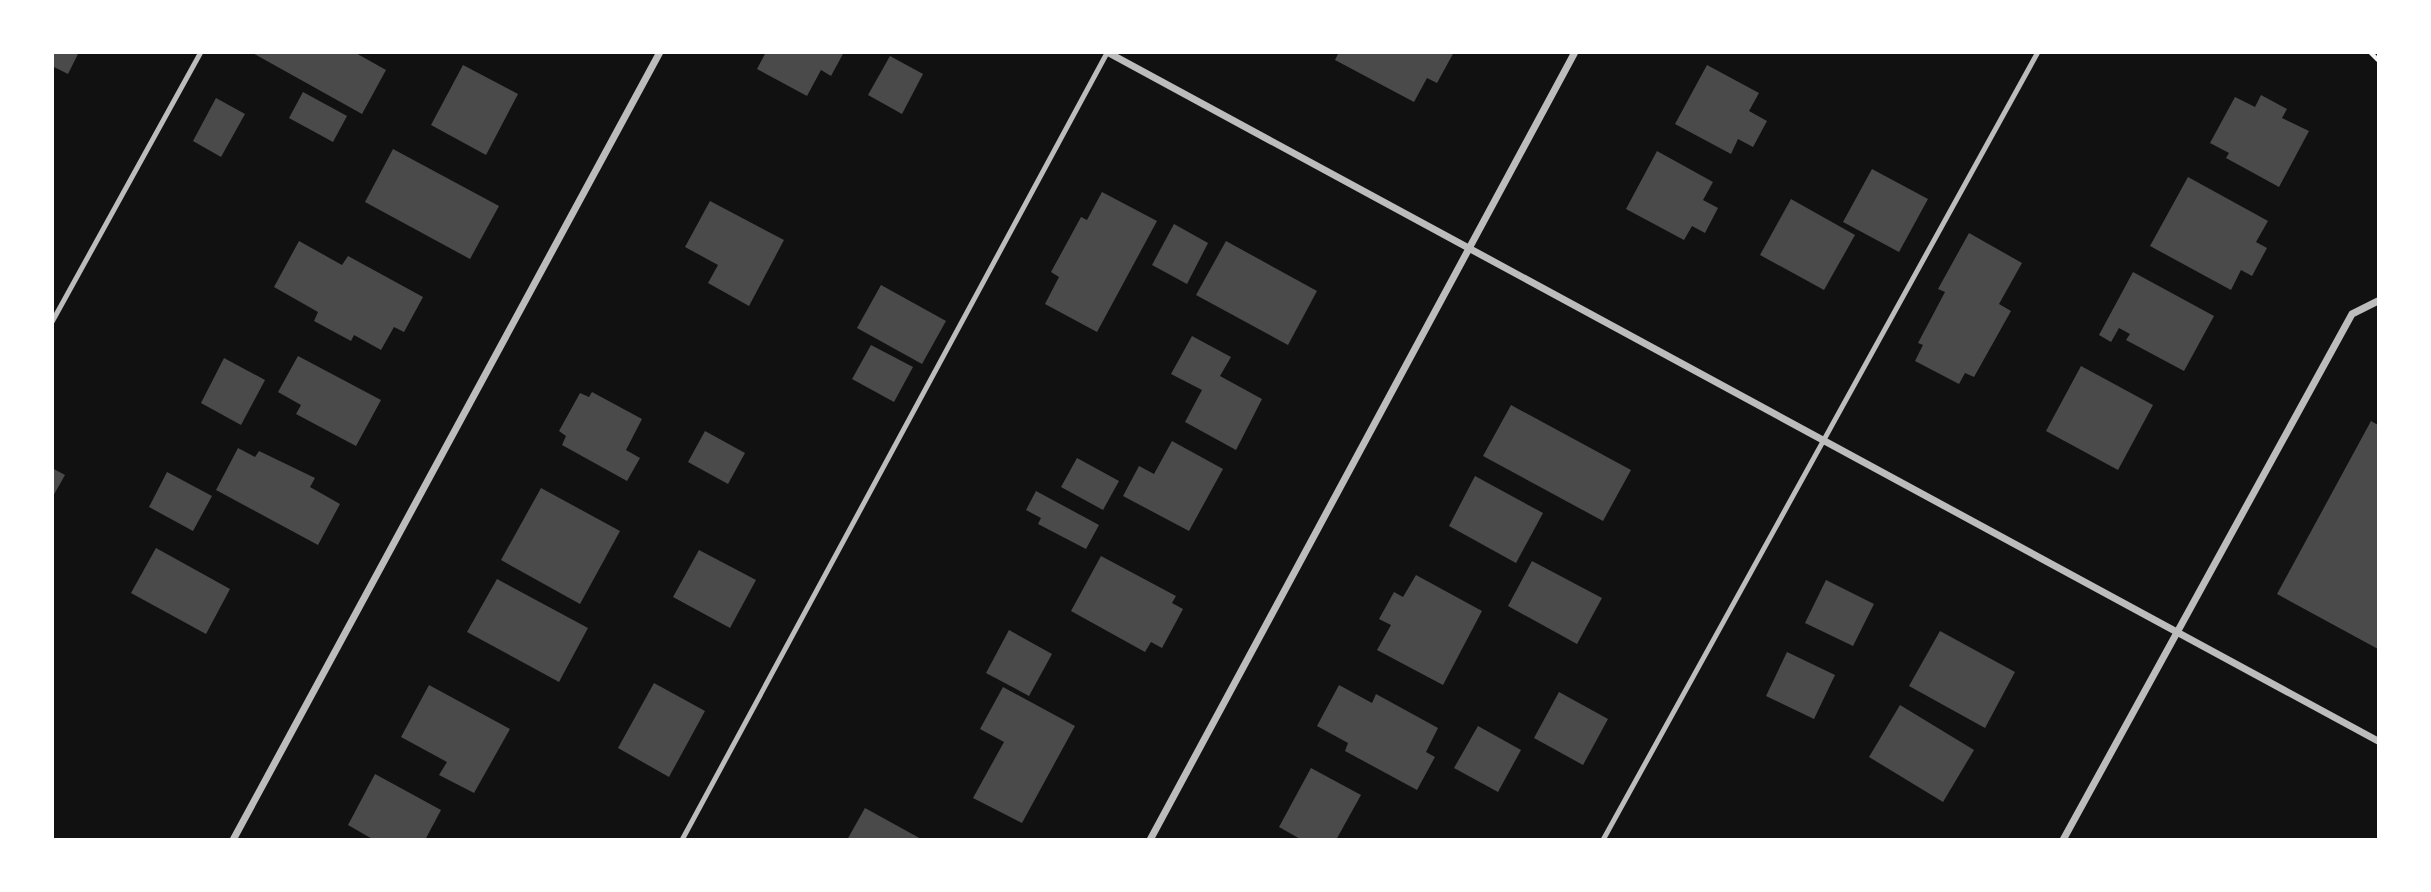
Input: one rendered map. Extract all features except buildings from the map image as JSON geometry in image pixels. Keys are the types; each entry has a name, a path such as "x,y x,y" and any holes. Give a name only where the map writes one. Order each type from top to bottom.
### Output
{"street":[{"path":"233,839 660,52"},
{"path":"1150,839 1575,52"},
{"path":"1107,53 2378,741"},
{"path":"2063,839 2179,633 2352,314 2378,300"}],"lane":[{"path":"52,322 201,52"},
{"path":"1603,839 2038,52"},
{"path":"682,839 1107,53"}],"path":[{"path":"2370,52 2378,60"}]}
